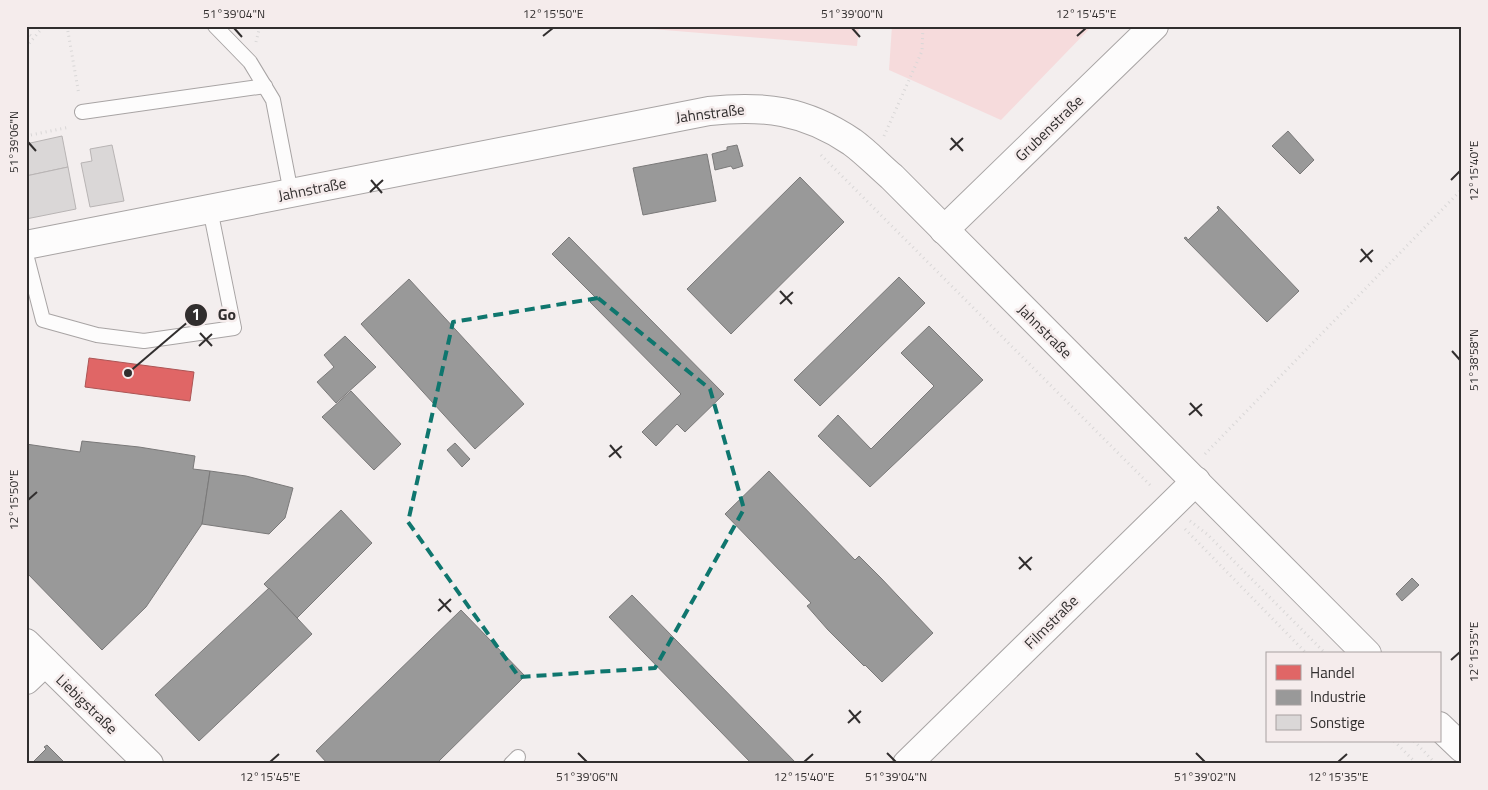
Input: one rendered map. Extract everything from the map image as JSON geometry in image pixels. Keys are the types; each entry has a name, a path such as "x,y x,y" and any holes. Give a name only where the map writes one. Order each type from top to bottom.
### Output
{"street":[{"name":"Grubenstraße","path":"944,230 1154,26"},
{"name":"Jahnstraße","path":"26,245 709,111 757,108 792,114 838,134 869,156 1365,652"},
{"name":"Filmstraße","path":"907,764 1170,505 1191,476"},
{"name":"Liebigstraße","path":"32,662 149,764"},
{"path":"1440,727 1462,748"}],"lane":[{"path":"215,26 250,62 273,100 291,193"},
{"path":"82,112 265,86"},
{"path":"26,254 43,320 97,335 144,341 234,328 210,209"}],"path":[{"path":"26,47 44,26"},
{"path":"26,136 84,124 67,26"},
{"path":"869,156 882,139 922,51 923,26"},
{"path":"26,32 34,38"},
{"path":"821,155 1170,505 1207,534 1324,652"},
{"path":"1191,476 1241,418 1462,189"},
{"path":"1170,505 1187,533 1305,652"},
{"path":"1395,742 1417,764"},
{"path":"1415,742 1436,764"}],"highlighted area":[{"path":"598,298 710,389 744,509 655,668 519,677 408,522 453,322"}],"shaded area":[{"path":"640,26 859,26 857,46 640,28"},
{"path":"892,26 1092,26 1001,120 889,70"}],"building: Handel":[{"path":"89,358 194,372 190,401 85,387"}],"building: Industrie":[{"path":"1288,131 1314,160 1300,174 1272,146"},
{"path":"737,145 743,166 733,169 731,166 715,170 712,154 727,150 727,147"},
{"path":"707,154 716,201 643,215 633,168"},
{"path":"800,177 844,222 731,334 687,289"},
{"path":"1218,206 1299,291 1267,322 1184,238 1186,237 1188,240 1219,210"},
{"path":"569,237 724,394 685,432 677,424 656,446 642,432 681,394 590,302 595,297 552,254"},
{"path":"899,277 925,303 820,406 794,380"},
{"path":"409,279 524,404 475,449 361,324"},
{"path":"929,326 983,380 870,487 818,436 838,415 871,449 934,386 901,353"},
{"path":"345,336 376,367 336,403 317,382 334,367 324,355"},
{"path":"351,391 401,444 374,470 322,417"},
{"path":"82,441 139,447 195,456 193,469 210,471 202,524 146,607 102,650 26,572 26,444 80,452"},
{"path":"455,443 470,459 462,467 447,450"},
{"path":"210,471 246,476 293,488 285,518 269,534 202,524"},
{"path":"769,471 855,560 859,556 933,633 882,682 828,630 807,606 811,603 725,514"},
{"path":"341,510 372,543 297,618 264,584"},
{"path":"1412,578 1419,585 1402,601 1396,594"},
{"path":"269,588 312,634 199,741 155,695"},
{"path":"632,595 797,764 752,764 609,617"},
{"path":"461,610 525,676 436,764 328,764 316,751"},
{"path":"47,745 65,763 67,761 70,764 31,764 46,749 44,747"}],"building: Sonstige":[{"path":"62,136 68,167 26,176 26,144"},
{"path":"112,145 124,201 90,207 81,163 92,161 90,149"},
{"path":"68,167 76,209 26,219 26,176"}],"place":[{"name":"Go","path":"128,373"}]}
